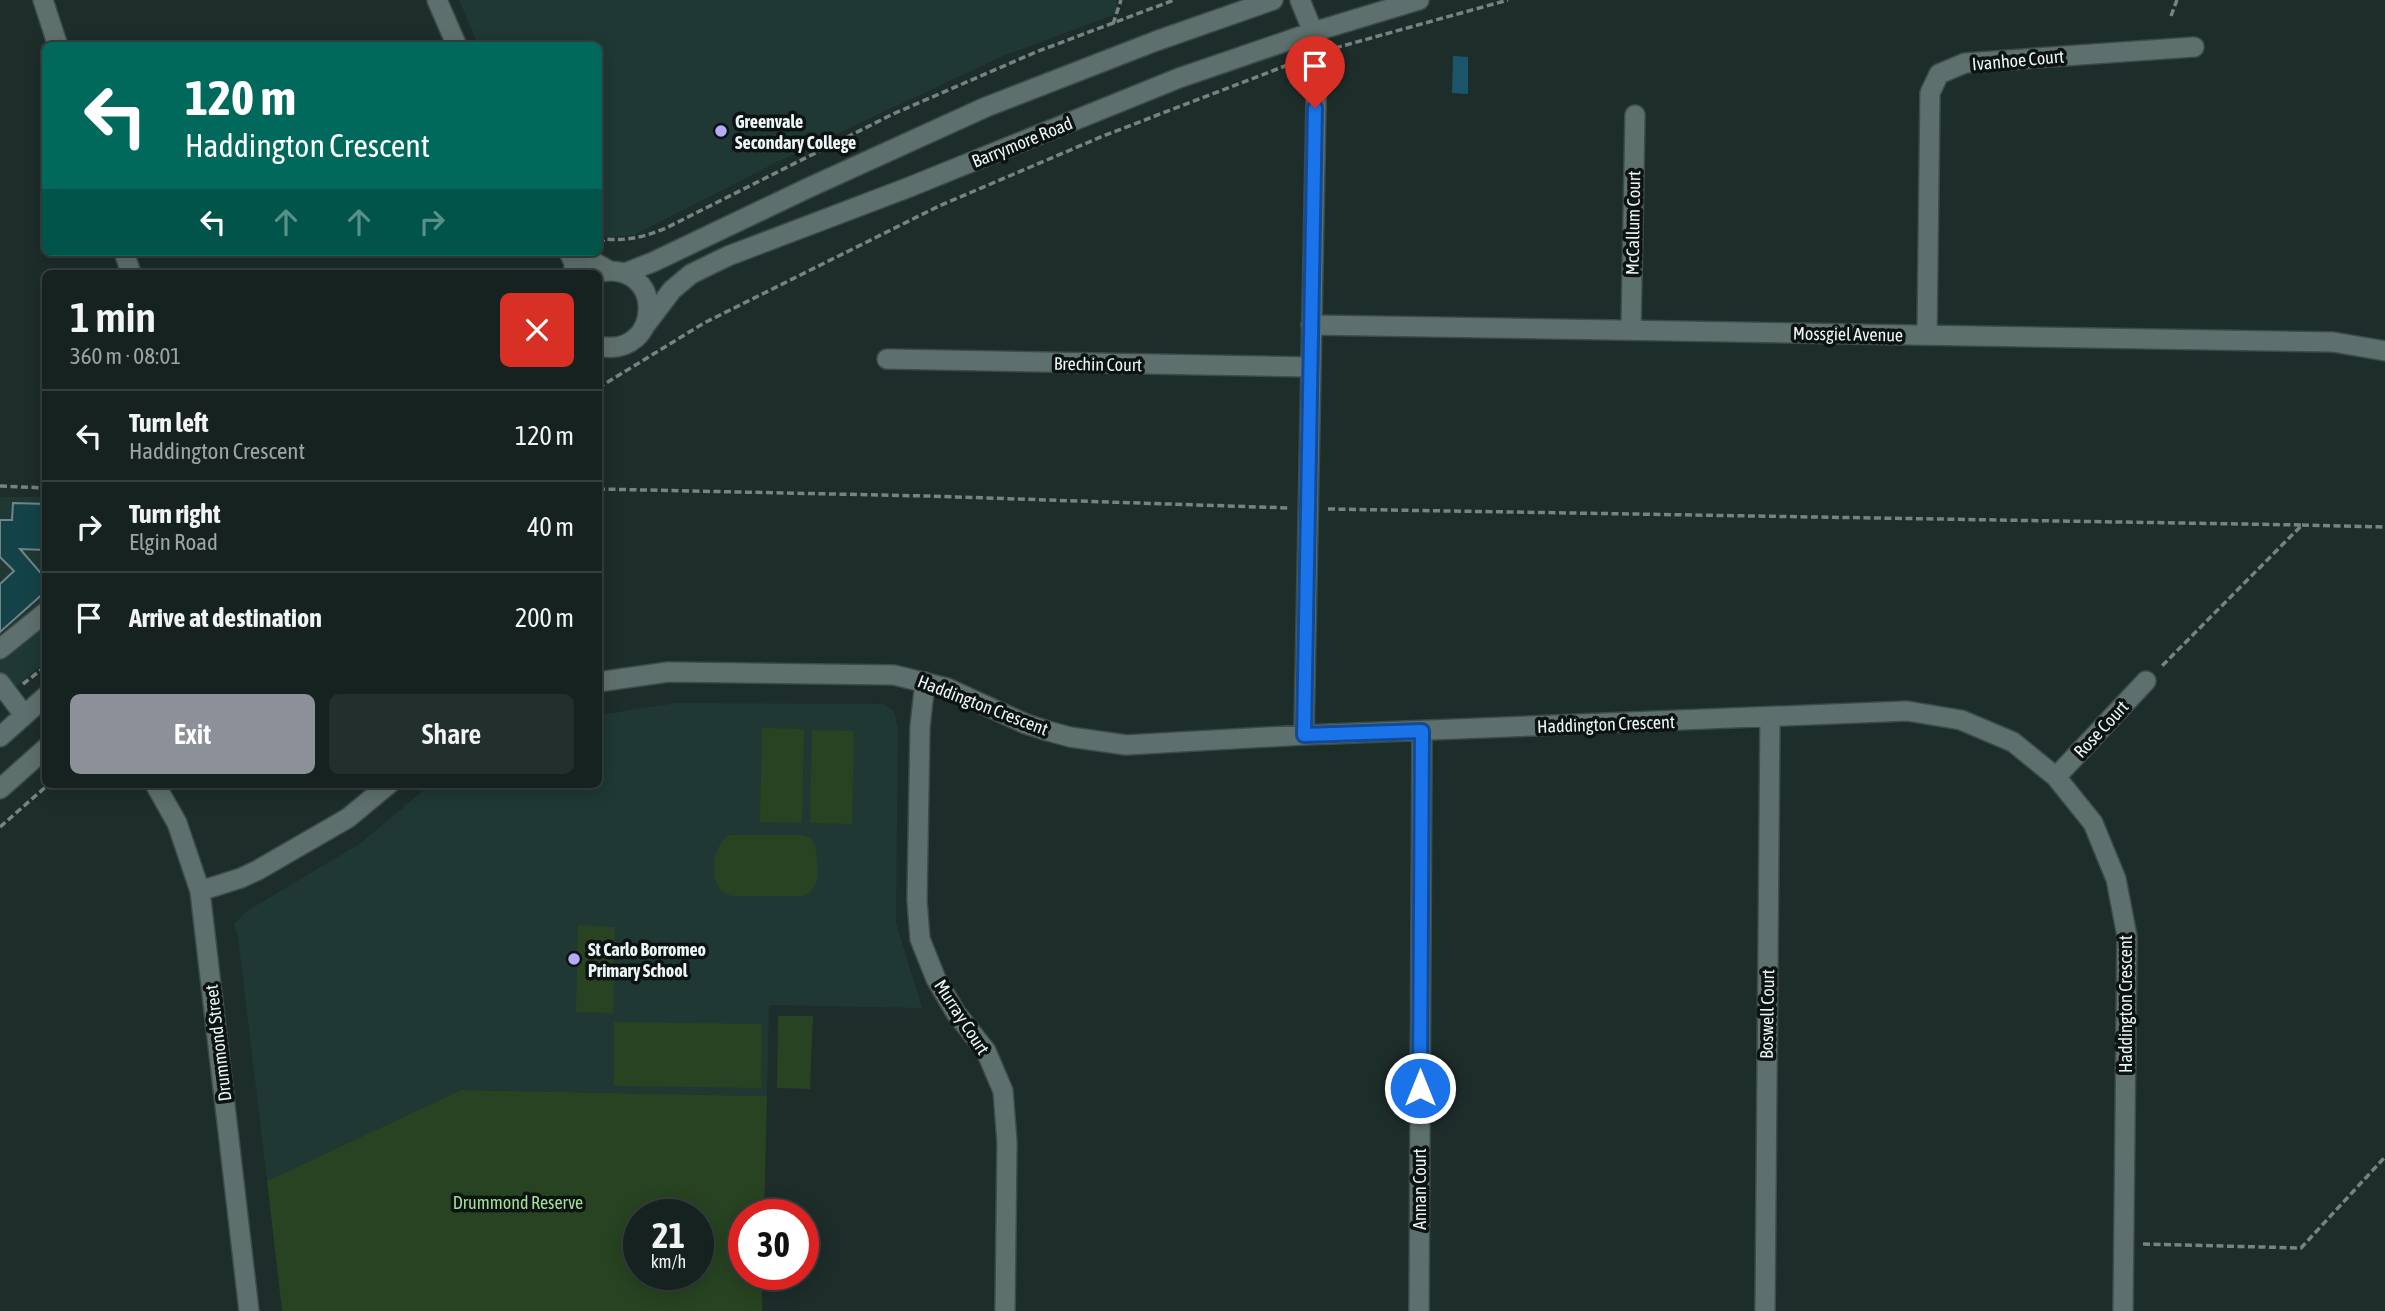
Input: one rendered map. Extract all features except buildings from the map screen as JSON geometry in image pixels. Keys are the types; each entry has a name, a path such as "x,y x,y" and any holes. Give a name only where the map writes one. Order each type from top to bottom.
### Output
{"street":[{"path":"43,0 57,42"},
{"path":"437,0 455,42"},
{"path":"610,272 653,262 986,107 1156,41 1273,0"},
{"path":"1300,0 1313,32 1317,53 1304,735"},
{"name":"Barrymore Road","path":"602,347 625,345 639,336 672,290 691,274 728,256 907,188 1179,78 1412,1"},
{"name":"Ivanhoe Court","path":"1927,335 1930,93 1939,74 1965,63 2194,47"},
{"name":"McCallum Court","path":"1631,330 1635,115"},
{"path":"584,256 643,288 649,302 647,323"},
{"name":"Mossgiel Avenue","path":"1311,325 2333,342 2385,351"},
{"name":"Brechin Court","path":"887,359 1310,368"},
{"path":"0,649 42,615"},
{"name":"Haddington Crescent","path":"602,681 668,672 894,675 962,694 1026,724 1070,737 1126,745 1304,735 1907,711 1961,720 2013,742 2056,776 2093,823 2116,879 2127,936 2123,1311"},
{"name":"Rose Court","path":"2056,776 2146,681"},
{"name":"Murray Court","path":"925,682 920,727 920,939 936,979 956,1013 986,1051 1003,1091 1007,1142 1005,1311"},
{"path":"0,683 24,715"},
{"path":"0,737 42,699"},
{"name":"Boswell Court","path":"1765,1311 1770,717"},
{"name":"Annan Court","path":"1419,1311 1422,731"},
{"path":"0,789 42,752"},
{"name":"Drummond Street","path":"157,788 177,823 200,891 249,1311"},
{"path":"200,891 258,870 348,818 384,788"}],"path":[{"path":"1113,24 1121,0"},
{"path":"602,242 604,239 623,241 642,238 666,228 893,114 1036,52 1174,0"},
{"path":"602,386 704,323 939,206 1104,136 1317,53 1508,0"},
{"path":"2171,16 2177,0"},
{"path":"0,486 42,488"},
{"path":"602,489 927,496 1307,509 2385,527"},
{"path":"2146,681 2302,525"},
{"path":"0,827 44,788"},
{"path":"2123,1243 2301,1248 2385,1157"}],"shaded area":[{"name":"Greenvale Secondary College","path":"459,0 1117,0 1116,14 1003,56 777,162 634,235 602,238 602,42 477,42"},
{"path":"0,497 42,497 42,665 0,701"},
{"name":"St Carlo Borromeo Primary School","path":"676,703 884,704 894,711 898,728 896,923 922,1008 769,1005 767,1096 461,1090 267,1181 238,937 234,924 247,911 361,843 426,788 602,788 602,715"}],"green space":[{"path":"762,728 804,729 802,823 760,822"},
{"path":"812,730 854,731 852,824 810,823"},
{"path":"730,835 809,837 815,843 817,858 818,873 814,886 804,896 732,896 724,892 719,888 714,866 720,844"},
{"path":"578,925 615,927 613,1013 576,1012"},
{"path":"778,1016 813,1016 810,1089 777,1088"},
{"path":"614,1022 762,1024 761,1088 614,1086"},
{"name":"Drummond Reserve","path":"461,1090 767,1096 764,1199 728,1199 728,1290 762,1290 762,1311 282,1311 267,1181"}],"water":[{"path":"1453,56 1468,57 1468,94 1452,93"}],"place":[{"name":"Greenvale Secondary College","path":"721,131"},
{"name":"St Carlo Borromeo Primary School","path":"574,959"}],"route":[{"path":"1315,108 1304,735 1422,731 1420,1088"}]}
